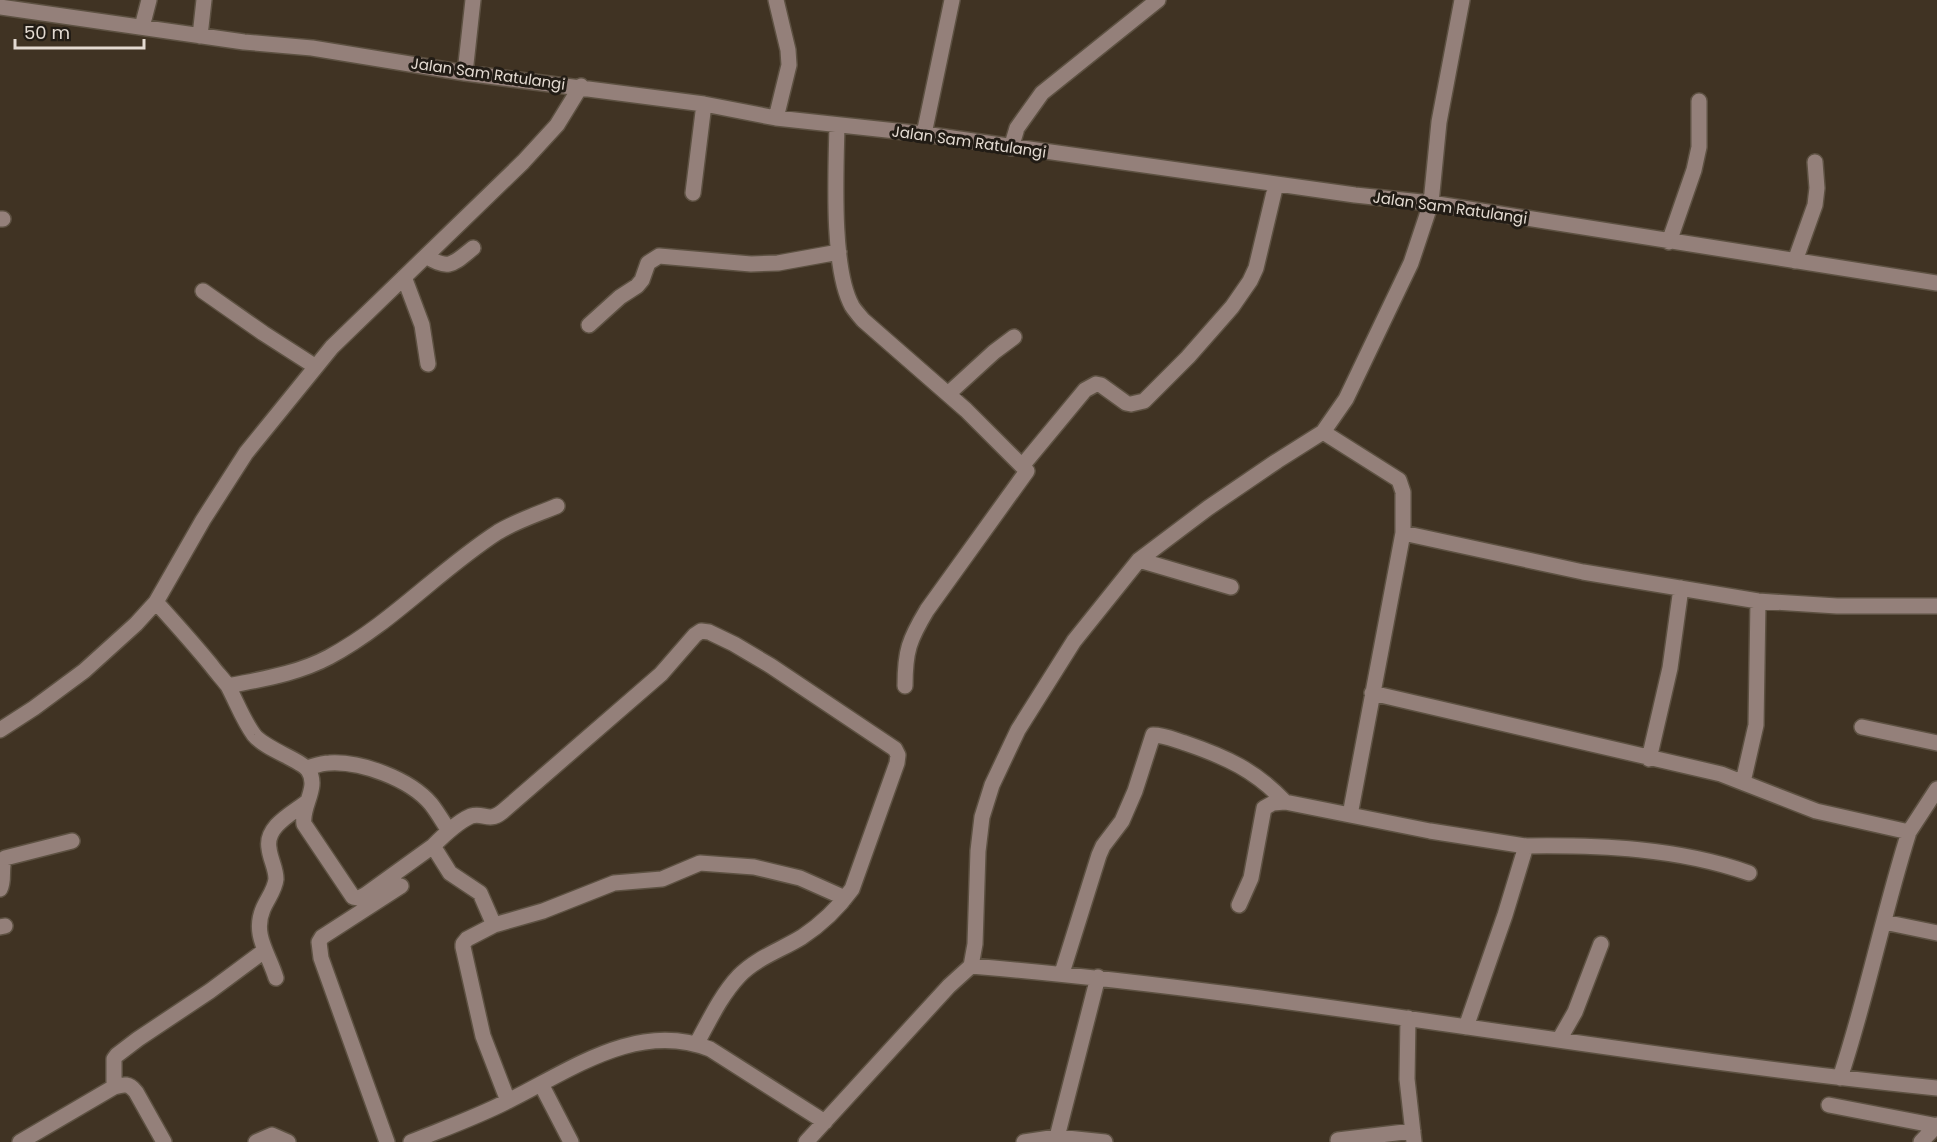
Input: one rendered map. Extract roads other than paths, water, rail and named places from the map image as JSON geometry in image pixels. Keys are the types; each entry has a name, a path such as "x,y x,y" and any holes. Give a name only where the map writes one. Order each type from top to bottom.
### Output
{"street":[{"path":"141,27 149,0"},
{"path":"200,36 204,0"},
{"path":"465,73 473,0"},
{"path":"776,0 788,50 789,65 776,118"},
{"path":"924,134 952,0"},
{"path":"1011,148 1017,128 1042,93 1158,0"},
{"path":"806,1142 949,986 971,966 975,944 978,850 982,817 992,785 1018,730 1074,641 1139,560 1208,508 1323,432 1346,399 1411,263 1431,202 1439,122 1462,0"},
{"name":"Jalan Sam Ratulangi","path":"0,8 244,42 312,48 465,73 580,86 704,104 776,118 924,134 1276,184 1431,202 1669,242 1937,283"},
{"path":"0,730 84,671 136,624 156,602 203,520 246,453 332,347 522,162 556,125 580,86"},
{"path":"1669,242 1694,170 1699,147 1699,101"},
{"path":"693,193 704,104"},
{"path":"837,125 839,252 843,280 852,305 863,320 957,402 1027,471 927,610 914,633 905,658 905,686"},
{"path":"1796,261 1815,205 1817,188 1815,162"},
{"path":"1022,466 1086,390 1096,384 1101,385 1126,403 1139,403 1152,395 1188,357 1232,307 1250,281 1256,268 1276,184"},
{"path":"426,256 439,265 446,266 473,249"},
{"path":"589,325 620,297 637,286 648,263 658,256 751,264 778,263 839,252"},
{"path":"404,277 422,325 428,364"},
{"path":"203,291 316,367"},
{"path":"957,402 994,352 1014,337"},
{"path":"1323,432 1399,480 1403,492 1403,533 1350,815"},
{"path":"228,686 282,676 327,658 361,638 464,556 500,531 557,506"},
{"path":"1403,533 1582,572 1758,601 1837,606 1937,606"},
{"path":"1139,560 1231,587"},
{"path":"1649,759 1670,668 1681,588"},
{"path":"1743,782 1756,725 1758,601"},
{"path":"156,602 228,686 239,712 256,737 282,755 307,768 312,781 303,817 306,827 352,895 362,904"},
{"path":"387,1142 318,948 322,937 470,816 495,817 661,674 697,633 705,631 734,644 771,666 898,752 897,763 857,877 845,898 802,937 765,956 738,977 714,1012 697,1043"},
{"path":"1372,693 1721,774 1816,811 1909,832"},
{"path":"1862,727 1937,743"},
{"path":"1062,973 1099,855 1122,821 1135,791 1153,735 1232,760 1268,784 1285,802"},
{"path":"307,768 327,763 355,764 395,778 414,789 430,803 449,831"},
{"path":"1840,1078 1855,1032 1909,832 1937,789"},
{"path":"275,975 265,953 258,924 276,878 268,847 269,837 273,828 308,801"},
{"path":"1239,905 1251,878 1264,808 1273,802 1285,802 1430,831 1526,846 1584,845 1720,862 1749,873"},
{"path":"0,890 2,862 5,858 72,841"},
{"path":"433,846 450,873 480,893 494,925"},
{"path":"1466,1027 1526,846"},
{"path":"508,1101 483,1036 463,948 463,944 468,939 494,925 559,905 608,885 662,879 700,863 754,867 800,878 845,898"},
{"path":"362,904 401,886"},
{"path":"1884,922 1937,933"},
{"path":"1559,1041 1575,1012 1601,944"},
{"path":"113,1085 114,1059 130,1044 265,953"},
{"path":"971,966 1098,977 1408,1018 1633,1052 1937,1088"},
{"path":"1057,1137 1098,977"},
{"path":"1338,1140 1413,1137 1407,1079 1408,1018"},
{"path":"416,1141 508,1101 579,1064 623,1045 663,1040 697,1043 710,1049 825,1122"},
{"path":"20,1142 113,1085 127,1084 133,1088 164,1142"},
{"path":"541,1084 571,1142"},
{"path":"1829,1105 1937,1126"},
{"path":"1922,1142 1937,1126"},
{"path":"256,1142 272,1135 288,1142"},
{"path":"1024,1142 1057,1137 1105,1142"}]}
